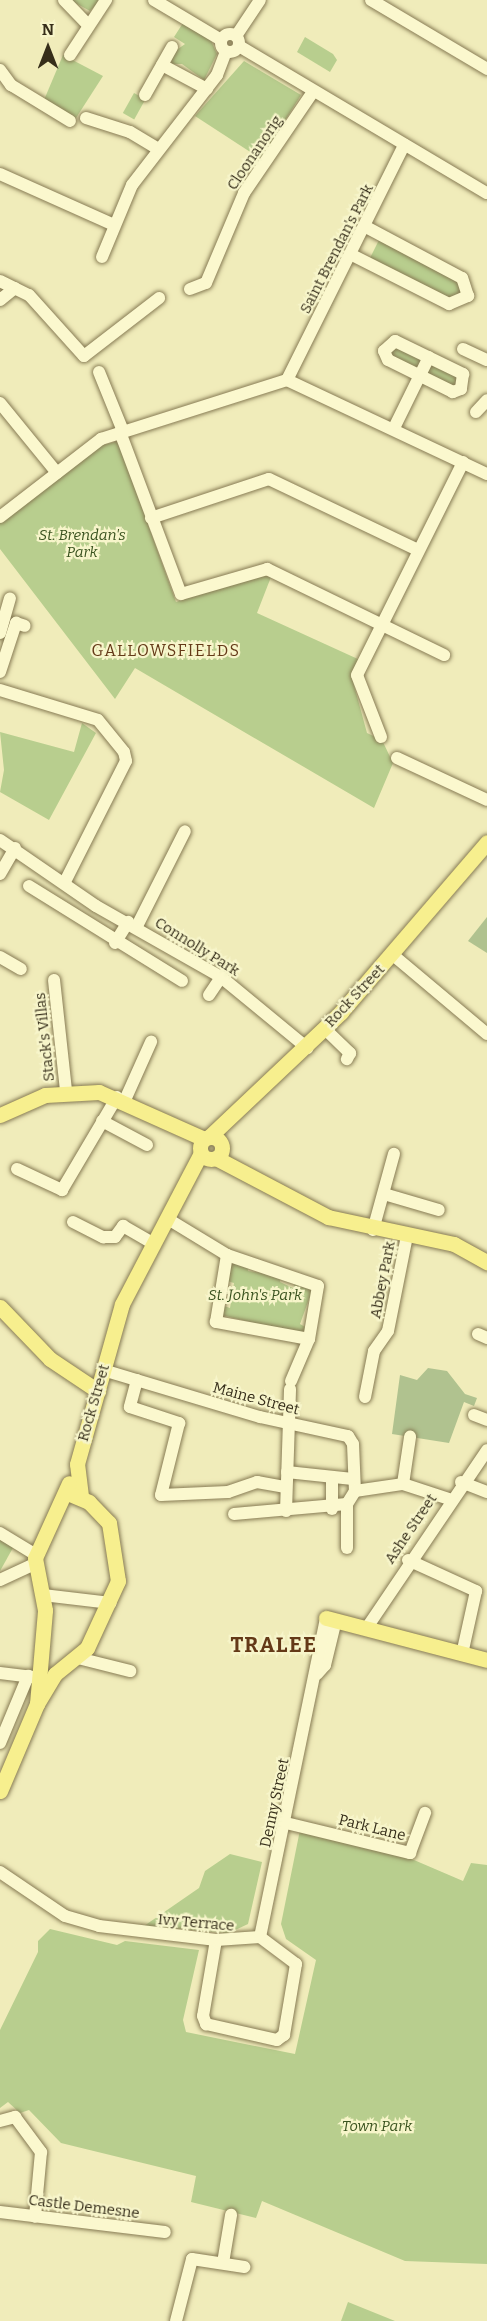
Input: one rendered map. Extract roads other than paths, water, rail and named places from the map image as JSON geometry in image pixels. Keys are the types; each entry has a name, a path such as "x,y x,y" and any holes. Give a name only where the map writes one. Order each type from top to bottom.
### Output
{"main road":[{"name":"Rock Street","path":"32,1555 73,1494 75,1476 122,1304 195,1171 223,1126 325,1029 482,859 487,842"},
{"path":"0,1115 66,1091 121,1098 187,1134 238,1168 328,1217 373,1230 453,1244 487,1262"},
{"path":"0,1307 50,1359 98,1391"},
{"path":"0,1791 36,1707 55,1674 78,1658 118,1578 109,1524 73,1494"},
{"path":"32,1555 43,1595 33,1677 36,1707"},
{"path":"331,1619 487,1660"},
{"path":"33,1677 55,1674"}],"street":[{"path":"64,0 87,24"},
{"path":"70,55 87,24 106,0"},
{"path":"154,0 201,25"},
{"path":"163,0 221,39 237,41 313,92 487,193"},
{"path":"102,257 132,185 158,148 207,89 226,52 237,41 260,0"},
{"path":"371,0 487,69"},
{"path":"221,39 226,52"},
{"path":"145,95 172,47"},
{"path":"162,65 207,89"},
{"path":"0,70 12,85 70,121"},
{"name":"Cloonanorig","path":"190,289 206,283 244,192 313,92"},
{"path":"86,118 130,132 158,148"},
{"name":"Saint Brendan's Park","path":"287,380 366,227 404,145"},
{"path":"0,174 114,225"},
{"path":"352,255 449,304 468,296 462,278 366,227"},
{"path":"0,281 15,288 40,306 84,356 159,298"},
{"path":"0,300 15,288"},
{"path":"395,341 463,374 461,389 453,392 420,376 385,358 387,344 395,341"},
{"path":"463,349 487,360"},
{"path":"394,428 429,357"},
{"path":"296,365 302,383"},
{"path":"99,372 151,518 181,594 267,569 444,655"},
{"path":"0,518 83,450 121,431 287,380 302,383 487,474"},
{"path":"476,412 487,400"},
{"path":"0,403 57,473"},
{"path":"381,737 357,675 378,623 463,462"},
{"path":"151,518 269,479 418,550"},
{"path":"0,633 10,598"},
{"path":"0,672 16,623 26,627"},
{"path":"0,690 98,720 124,753 126,761 65,882"},
{"path":"397,758 487,800"},
{"path":"115,943 132,924 185,831"},
{"name":"Connolly Park","path":"0,840 132,924 221,977 307,1048"},
{"path":"0,874 15,848"},
{"path":"29,886 115,943 182,981"},
{"path":"393,955 487,1034"},
{"path":"0,957 21,969"},
{"path":"209,995 221,977"},
{"name":"Stack's Villas","path":"54,980 66,1091"},
{"path":"325,1029 350,1053 347,1059"},
{"path":"17,1169 62,1190 102,1121 121,1098 151,1042"},
{"path":"102,1121 147,1145"},
{"path":"373,1230 394,1154"},
{"path":"384,1194 439,1210"},
{"path":"168,1219 226,1255 318,1286 309,1339 291,1385 287,1424 286,1510"},
{"path":"73,1222 103,1237 115,1237 123,1226 154,1244"},
{"name":"Abbey Park","path":"365,1396 374,1351 388,1331 407,1236"},
{"path":"226,1255 216,1322 309,1339"},
{"name":"Maine Street","path":"104,1370 287,1424 348,1436 353,1444 354,1485"},
{"path":"137,1380 130,1407 179,1423 161,1495 228,1492 257,1482 286,1487"},
{"path":"474,1415 487,1420"},
{"path":"403,1484 410,1437"},
{"name":"Ashe Street","path":"366,1629 408,1560 461,1482 487,1449"},
{"path":"287,1472 332,1478 354,1485 403,1484 449,1500"},
{"path":"332,1478 332,1509"},
{"path":"461,1482 487,1492"},
{"path":"346,1548 347,1504 354,1485"},
{"path":"234,1514 332,1509 347,1504"},
{"path":"0,1533 32,1555 0,1580"},
{"path":"408,1560 476,1592 462,1654"},
{"path":"43,1595 107,1602"},
{"name":"Denny Street","path":"260,1937 317,1674 325,1665 331,1619"},
{"path":"78,1658 130,1671"},
{"path":"0,1673 33,1677 0,1743"},
{"name":"Park Lane","path":"286,1823 375,1839 410,1853 425,1813"},
{"name":"Ivy Terrace","path":"0,1872 65,1916 130,1932 216,1940 260,1937"},
{"path":"216,1940 203,2016 206,2024 281,2038 296,1964 260,1937"},
{"path":"0,2121 15,2118 41,2152 35,2217"},
{"name":"Castle Demesne","path":"0,2212 165,2232"},
{"path":"223,2262 231,2215"},
{"path":"176,2321 190,2261 223,2262 244,2266"}],"district":[{"name":"GALLOWSFIELDS","path":"166,651"},
{"name":"TRALEE","path":"274,1645"}],"park label":[{"name":"St. Brendan's Park","path":"82,544"},
{"name":"St. John's Park","path":"255,1296"},
{"name":"Town Park","path":"377,2127"}]}
